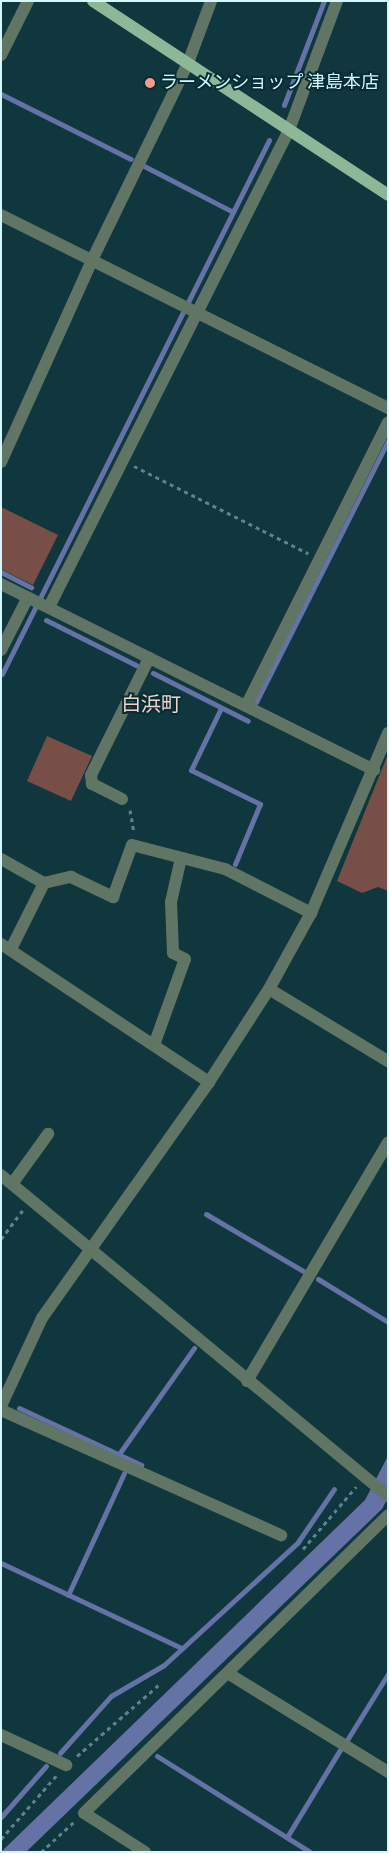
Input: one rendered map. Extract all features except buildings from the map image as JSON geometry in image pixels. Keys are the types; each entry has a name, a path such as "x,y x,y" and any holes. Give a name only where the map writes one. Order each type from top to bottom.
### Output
{"main road":[{"path":"94,1 388,195"}],"street":[{"path":"1,55 28,1"},
{"path":"1,462 92,260 188,63 211,1"},
{"path":"47,607 123,461 196,312 289,130 337,1"},
{"path":"1,215 388,408"},
{"path":"246,706 388,423"},
{"path":"1,584 374,770"},
{"path":"1,650 29,598"},
{"path":"122,799 92,784 91,775 149,658"},
{"path":"281,1535 1,1408 42,1318 92,1251 209,1082 268,989 311,913 374,770 388,733"},
{"path":"1,859 44,883 70,878 112,896 132,845 235,873 311,913"},
{"path":"154,1045 185,959 173,953 171,902 181,858"},
{"path":"44,883 6,947 209,1082"},
{"path":"268,989 388,1061"},
{"path":"12,1184 48,1134"},
{"path":"246,1380 388,1142"},
{"path":"1,1175 388,1496"},
{"path":"145,1852 84,1813 229,1674 388,1515"},
{"path":"229,1674 388,1772"},
{"path":"1,1735 66,1765"}],"path":[{"path":"123,461 320,558"},
{"path":"122,799 135,820 132,845"},
{"path":"1,1239 31,1200"},
{"path":"303,1549 367,1478"},
{"path":"41,1852 84,1813"}],"shaded area":[{"path":"1,507 58,535 33,585 1,569"},
{"path":"47,736 92,756 71,801 27,781"},
{"path":"388,754 388,891 378,887 362,893 337,881"}],"water":[{"path":"388,1456 388,1498 382,1509 26,1852 1,1852 365,1500"}],"waterway":[{"path":"284,105 324,1"},
{"path":"1,94 131,159"},
{"path":"2,674 269,140"},
{"path":"144,166 233,212"},
{"path":"256,702 388,441"},
{"path":"1,572 31,587"},
{"path":"46,620 136,665"},
{"path":"153,673 248,721"},
{"path":"221,708 191,770 260,804 235,864"},
{"path":"206,1214 303,1271"},
{"path":"318,1279 388,1322"},
{"path":"119,1454 194,1348"},
{"path":"19,1408 141,1465"},
{"path":"68,1595 124,1473"},
{"path":"60,1753 111,1696 164,1665 298,1542 334,1489"},
{"path":"1,1563 182,1648"},
{"path":"347,1740 388,1674"},
{"path":"287,1837 340,1750"},
{"path":"157,1756 310,1852"},
{"path":"1,1817 46,1766"}],"place":[{"name":"ラーメンショップ 津島本店","path":"150,83"}],"district":[{"name":"白浜町","path":"151,705"}]}
